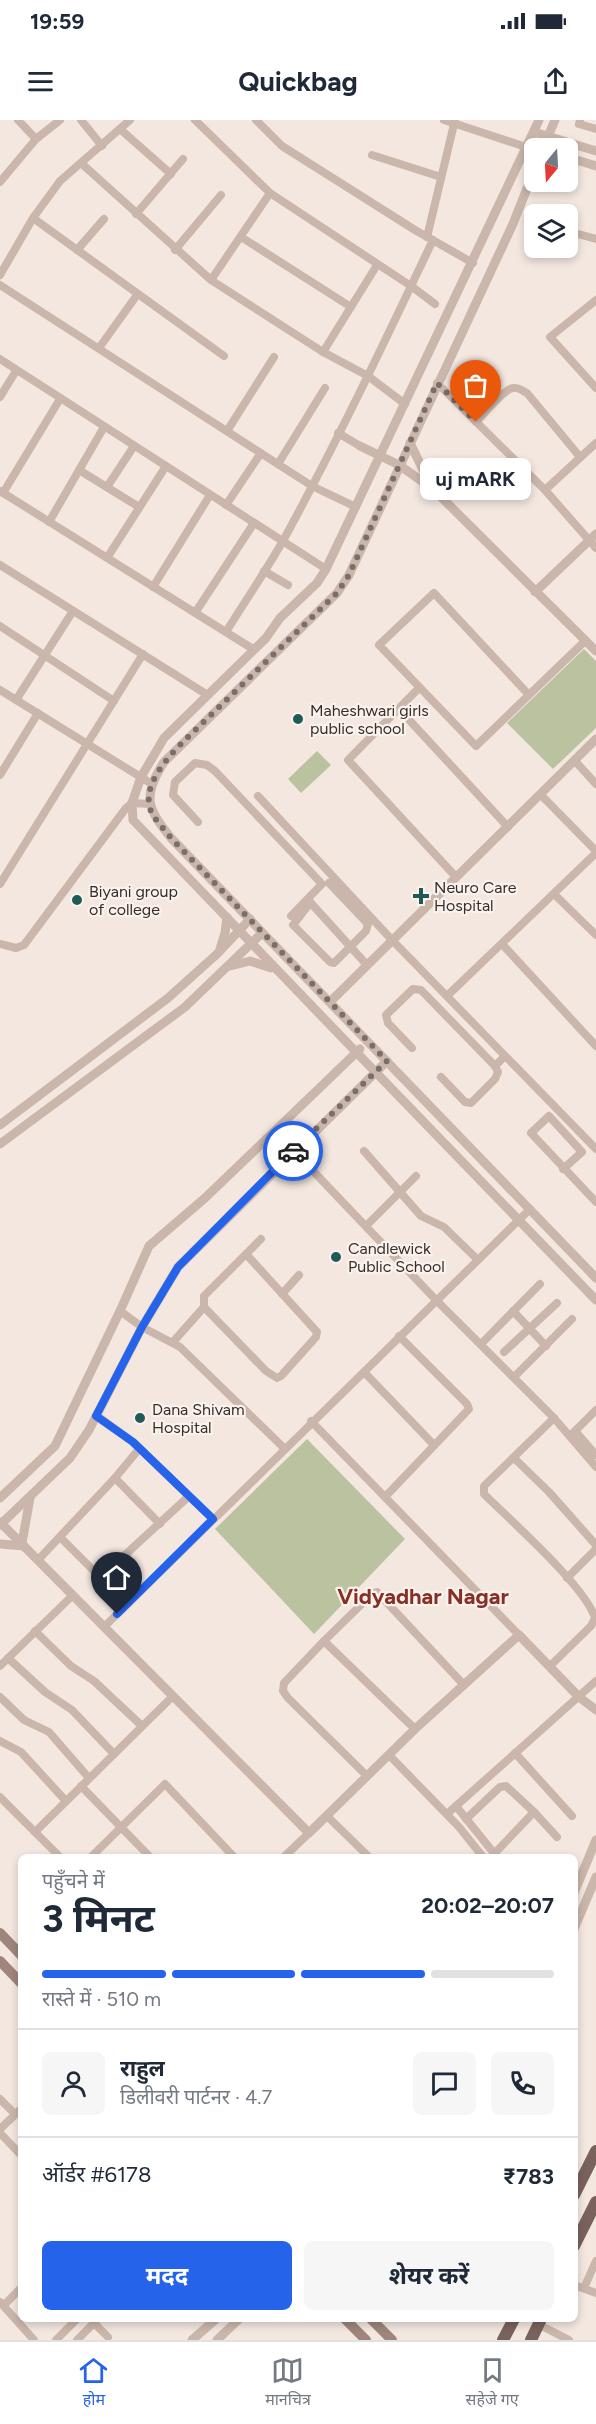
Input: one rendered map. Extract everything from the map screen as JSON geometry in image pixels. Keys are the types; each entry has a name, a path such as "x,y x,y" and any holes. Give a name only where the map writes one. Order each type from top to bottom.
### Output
{"main road":[{"path":"0,1933 18,1952"},
{"path":"0,1961 18,1980"},
{"path":"578,2186 596,2151"},
{"path":"578,2238 596,2202"},
{"path":"348,2322 366,2340"},
{"path":"374,2322 392,2340"},
{"path":"503,2340 512,2322"},
{"path":"531,2340 540,2322"}],"street":[{"path":"18,120 36,139"},
{"path":"0,182 36,139 60,120"},
{"path":"81,120 102,146"},
{"path":"0,275 33,218 60,181 130,120"},
{"path":"195,120 270,193 435,304"},
{"path":"256,120 282,146 472,263"},
{"path":"444,120 524,146"},
{"path":"532,138 539,120"},
{"path":"548,137 555,120"},
{"path":"580,120 579,124 596,129"},
{"path":"226,632 283,541 368,376 411,286 430,239 441,177 455,122"},
{"path":"120,129 171,174"},
{"path":"534,132 596,151"},
{"path":"372,155 441,177"},
{"path":"136,214 183,159"},
{"path":"524,160 472,263 326,569 317,583 280,618 266,638 206,694 164,738 141,777 132,803 133,820 596,1300"},
{"path":"578,160 596,166"},
{"path":"81,163 210,280 323,352 368,376 405,404"},
{"path":"526,192 512,226 349,575 337,593 164,762 152,784 150,804 152,814 171,838 596,1278"},
{"path":"210,280 270,193"},
{"path":"175,250 221,195"},
{"path":"33,218 224,356"},
{"path":"77,250 104,219"},
{"path":"578,234 596,239"},
{"path":"241,237 351,307"},
{"path":"323,352 377,265"},
{"path":"0,285 312,486 356,507"},
{"path":"99,348 137,295"},
{"path":"596,300 550,337 596,388"},
{"path":"227,431 274,357"},
{"path":"0,359 326,569"},
{"path":"0,397 16,371"},
{"path":"437,383 594,541 535,592"},
{"path":"278,464 325,388"},
{"path":"476,422 506,391 513,388 519,389 527,393 580,457"},
{"path":"60,399 2,492 253,650"},
{"path":"49,522 104,427"},
{"path":"339,433 399,465 433,489 596,651"},
{"path":"545,490 596,442"},
{"path":"410,443 433,489"},
{"path":"107,488 134,446"},
{"path":"226,505 261,453"},
{"path":"106,558 166,466"},
{"path":"79,470 139,507"},
{"path":"153,587 210,495"},
{"path":"195,613 254,523"},
{"path":"0,565 206,694"},
{"path":"264,571 288,585"},
{"path":"529,695 434,593 378,645 476,746 529,695 585,640"},
{"path":"16,700 73,611"},
{"path":"0,626 114,701"},
{"path":"0,884 143,654"},
{"path":"419,688 348,760 456,877"},
{"path":"0,690 152,784"},
{"path":"399,709 508,827"},
{"path":"0,775 38,713"},
{"path":"330,1002 596,739"},
{"path":"575,761 596,784"},
{"path":"198,822 173,795 175,782 195,763 207,765 216,771 288,849 329,880 392,939 596,1149"},
{"path":"447,996 596,852 541,795"},
{"path":"258,796 296,837 329,880 368,924 366,931 334,963 330,963 295,927 294,923 329,880"},
{"path":"132,803 150,804"},
{"path":"0,944 16,948 24,945 118,818 132,803"},
{"path":"288,849 296,837"},
{"path":"291,916 329,880"},
{"path":"554,894 596,935"},
{"path":"310,902 367,965"},
{"path":"217,954 223,940 227,917"},
{"path":"0,1125 168,998 217,954 250,919"},
{"path":"0,1144 185,1007 262,933"},
{"path":"502,944 596,1046"},
{"path":"229,967 250,961 276,970"},
{"path":"412,1048 388,1023 386,1015 413,989 417,988 495,1066 498,1075 471,1103 465,1102 441,1077"},
{"path":"0,1498 55,1446 149,1246 206,1198 368,1040"},
{"path":"495,1066 505,1056"},
{"path":"309,1833 1,1524 70,1458 89,1430 142,1327 178,1267 387,1061"},
{"path":"563,1169 582,1152 549,1116 531,1133 563,1169 596,1202"},
{"path":"294,1151 436,1300 554,1418 596,1455"},
{"path":"364,1151 421,1216 444,1227 477,1259"},
{"path":"366,1226 416,1176"},
{"path":"104,1626 530,1209"},
{"path":"173,1342 204,1307 204,1296 261,1239"},
{"path":"204,1307 266,1371 277,1378 316,1337 317,1332 246,1254"},
{"path":"282,1294 299,1275"},
{"path":"481,1344 540,1284"},
{"path":"504,1352 557,1303"},
{"path":"120,1311 142,1327 173,1342 284,1448"},
{"path":"513,1311 546,1346"},
{"path":"514,1377 572,1319"},
{"path":"385,1497 469,1409 467,1404 399,1336"},
{"path":"364,1372 434,1445"},
{"path":"572,1433 596,1410"},
{"path":"96,1416 139,1449 213,1519"},
{"path":"550,1666 591,1626 595,1618 592,1609 567,1578 484,1494 484,1486 554,1418"},
{"path":"312,1421 579,1697 596,1710"},
{"path":"572,1433 596,1467"},
{"path":"38,1560 139,1449"},
{"path":"514,1458 549,1492 596,1547 567,1578"},
{"path":"115,1478 159,1524"},
{"path":"23,1544 31,1495"},
{"path":"101,1577 188,1497"},
{"path":"60,1536 111,1588"},
{"path":"0,1544 23,1544"},
{"path":"367,1776 283,1691 284,1683 372,1594 376,1592 381,1595 464,1685"},
{"path":"0,1666 73,1595"},
{"path":"35,1631 64,1660 94,1681 142,1726"},
{"path":"287,1854 415,1729 519,1635"},
{"path":"324,1641 415,1729"},
{"path":"8,1658 45,1692 72,1710 114,1754"},
{"path":"447,1814 596,1681"},
{"path":"35,1832 173,1696"},
{"path":"0,1697 24,1720 43,1727 49,1732 89,1778"},
{"path":"0,1741 21,1752 65,1800"},
{"path":"515,1754 572,1816"},
{"path":"389,1755 447,1814 480,1854"},
{"path":"94,1854 165,1784 231,1854"},
{"path":"81,1786 147,1854"},
{"path":"466,1819 500,1787 506,1786 556,1837"},
{"path":"0,1797 57,1854"},
{"path":"456,1806 494,1854"},
{"path":"498,1854 534,1812"},
{"path":"327,1816 366,1854"},
{"path":"578,1883 596,1840"},
{"path":"578,1920 596,1877"},
{"path":"0,2099 18,2111 0,2131 18,2152"},
{"path":"585,2288 596,2261"},
{"path":"578,2286 596,2293"},
{"path":"18,2290 2,2303 18,2322"},
{"path":"18,2322 34,2340"},
{"path":"56,2340 74,2322"},
{"path":"76,2340 95,2322"},
{"path":"97,2322 108,2337"},
{"path":"192,2340 213,2322"},
{"path":"219,2339 236,2322"},
{"path":"542,2322 569,2340"}],"green space":[{"path":"584,649 596,661 596,728 553,769 507,723"},
{"path":"317,751 331,765 301,793 288,779"},
{"path":"307,1439 405,1539 314,1634 215,1529"}],"way so far":[{"path":"293,1151 387,1061 171,838 152,814 150,804 152,784 164,762 182,743 337,593 349,575 437,383 476,422"}],"place":[{"name":"uj mARK","path":"476,422"},
{"name":"Maheshwari girls public school","path":"298,719"},
{"name":"Neuro Care Hospital","path":"421,896"},
{"name":"Biyani group of college","path":"77,900"},
{"name":"Candlewick Public School","path":"336,1257"},
{"name":"Dana Shivam Hospital","path":"140,1418"}],"district":[{"name":"Vidyadhar Nagar","path":"423,1596"}],"route":[{"path":"117,1614 213,1519 133,1442 96,1416 142,1327 178,1267 293,1151"}]}
